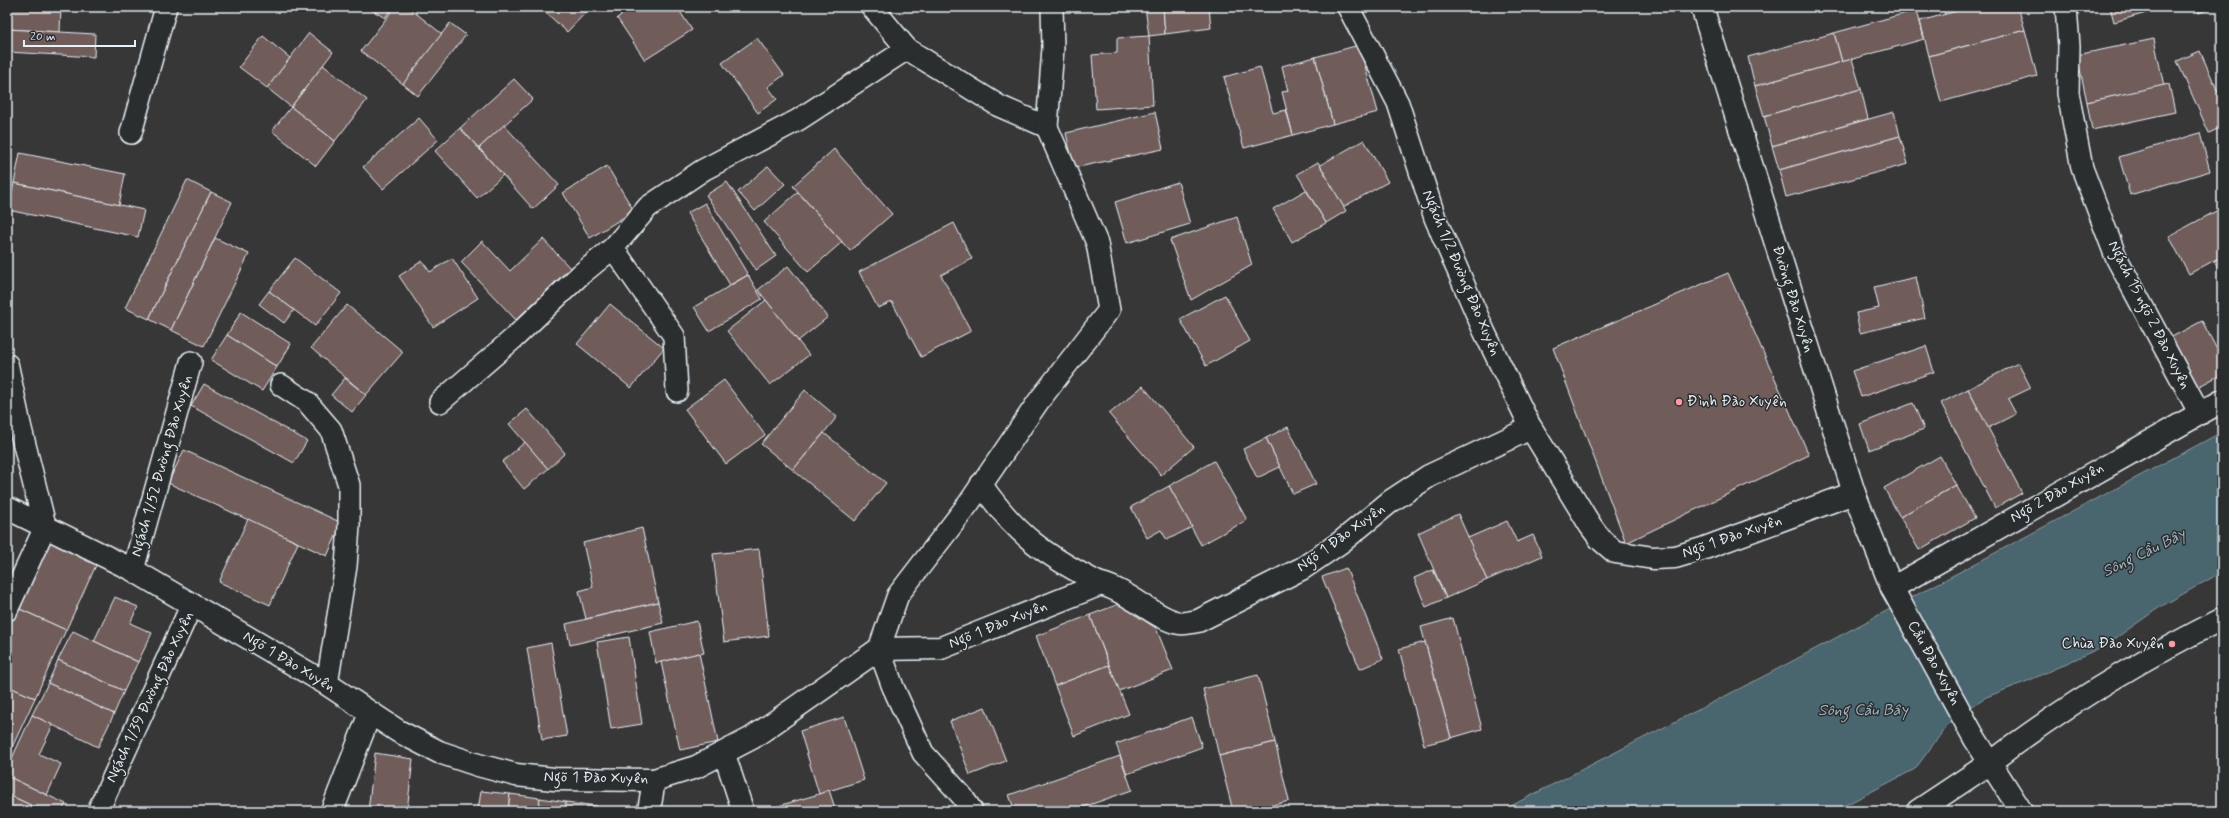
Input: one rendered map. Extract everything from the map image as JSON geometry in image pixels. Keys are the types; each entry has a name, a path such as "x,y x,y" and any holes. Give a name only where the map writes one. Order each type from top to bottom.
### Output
{"street":[{"name":"Đường Đào Xuyên","path":"1702,7 1854,493 1892,588"},
{"path":"7,365 13,433 45,527"},
{"name":"Ngõ 2 Đào Xuyên","path":"1892,588 2199,412 2222,401"},
{"name":"Ngõ 1 Đào Xuyên","path":"7,508 133,570 326,684 398,731 439,752 478,765 516,775 595,781 654,780 696,767 752,738 879,649 941,648 1101,584 1114,587 1164,616 1180,623 1198,621 1303,568 1340,542 1391,501 1429,476 1531,428 1590,525 1601,540 1616,552 1653,558 1675,557 1702,549 1854,493"},
{"name":"Cầu Đào Xuyên","path":"1892,588 1975,739 1990,763"},
{"path":"332,811 370,713"},
{"path":"1918,811 1990,763 2021,811"},
{"path":"649,811 654,780"}],"lane":[{"path":"131,133 166,7"},
{"path":"872,7 907,49 999,106 1047,127"},
{"path":"972,811 962,796 924,753 893,687 879,649 898,595 981,484 1038,402 1108,310 1098,243 1047,127 1053,48 1052,7"},
{"name":"Ngách 1/2 Đường Đào Xuyên","path":"1348,7 1398,103 1435,218 1484,331 1531,428"},
{"name":"Ngách 15 ngõ 2 Đào Xuyên","path":"2066,7 2069,46 2068,93 2082,168 2116,257 2199,412"},
{"path":"440,402 530,324 580,275 613,248 648,207 704,170 798,120 907,49"},
{"path":"613,248 674,336 677,391"},
{"name":"Ngách 1/52 Đường Đào Xuyên","path":"133,570 191,362"},
{"path":"281,384 307,402 331,430 349,485 349,526 346,566 326,684"},
{"path":"981,484 1000,510 1021,534 1074,570 1101,584"},
{"path":"7,610 45,527"},
{"name":"Ngách 1/39 Đường Đào Xuyên","path":"98,811 192,604"},
{"path":"1990,763 2052,717 2099,687 2158,651 2222,619"},
{"path":"724,753 743,811"}],"water":[{"name":"Sông Cầu Bây","path":"2222,432 2222,572 2160,607 2106,645 2030,680 1984,698 1949,723 1915,769 1834,811 1501,811 1770,673"}],"building":[{"path":"7,7 61,7 60,32 7,29"},
{"path":"367,7 392,7 385,18"},
{"path":"395,7 408,7 442,34 403,84 361,51"},
{"path":"540,7 591,7 567,32"},
{"path":"633,7 677,7 692,30 645,60 617,18"},
{"path":"1145,7 1163,7 1165,34 1149,36"},
{"path":"1163,7 1209,7 1211,28 1165,34"},
{"path":"1943,7 1972,7 1945,15"},
{"path":"1972,7 2018,7 2025,30 1929,56 1920,21"},
{"path":"2110,7 2156,7 2157,10 2114,22"},
{"path":"2197,7 2213,7 2199,13"},
{"path":"1917,10 1924,39 1842,62 1834,33"},
{"path":"450,23 466,35 418,96 403,84"},
{"path":"7,29 95,34 94,57 7,52"},
{"path":"2025,30 2037,76 1941,102 1929,56"},
{"path":"309,33 333,52 291,107 267,88"},
{"path":"1834,33 1842,62 1755,86 1748,57"},
{"path":"263,36 290,58 267,88 239,67"},
{"path":"1149,36 1153,105 1096,109 1092,55 1117,53 1117,38"},
{"path":"757,38 784,75 768,87 777,99 758,113 722,63"},
{"path":"2154,39 2164,86 2087,102 2077,55"},
{"path":"1359,45 1378,112 1333,124 1315,57"},
{"path":"2200,51 2222,101 2222,127 2209,133 2177,61"},
{"path":"1315,57 1333,124 1293,135 1282,92 1288,91 1282,66"},
{"path":"1852,59 1861,89 1764,116 1755,86"},
{"path":"323,65 367,100 335,141 291,107"},
{"path":"1260,67 1273,113 1286,110 1293,135 1244,148 1224,77"},
{"path":"514,79 533,99 479,148 460,128"},
{"path":"2169,84 2175,112 2092,130 2087,102"},
{"path":"1861,89 1868,119 1772,146 1764,116"},
{"path":"291,107 335,141 316,166 272,131"},
{"path":"1155,112 1163,149 1074,168 1066,133"},
{"path":"1894,112 1900,136 1779,170 1772,146"},
{"path":"419,118 438,140 383,189 363,167"},
{"path":"504,125 559,185 533,209 479,148"},
{"path":"460,128 503,175 477,198 435,151"},
{"path":"2200,133 2210,171 2130,195 2119,157"},
{"path":"1900,136 1908,164 1786,197 1779,170"},
{"path":"1364,140 1388,182 1343,207 1320,165"},
{"path":"834,149 892,214 850,251 793,186"},
{"path":"20,153 125,174 119,205 14,183"},
{"path":"1318,162 1346,211 1326,223 1297,174"},
{"path":"607,166 634,211 590,238 563,193"},
{"path":"768,166 785,184 755,211 738,192"},
{"path":"187,180 211,192 149,319 125,308"},
{"path":"727,182 776,256 756,270 706,195"},
{"path":"1178,182 1190,224 1127,243 1115,202"},
{"path":"14,183 144,210 138,237 8,210"},
{"path":"1306,190 1326,223 1292,242 1273,209"},
{"path":"211,192 232,202 171,330 149,319"},
{"path":"798,192 842,242 808,272 764,222"},
{"path":"705,203 748,275 730,285 687,213"},
{"path":"2222,208 2222,256 2189,274 2169,236"},
{"path":"1237,217 1252,265 1191,300 1170,240"},
{"path":"954,223 972,259 941,275 971,331 921,357 892,302 878,308 859,272"},
{"path":"215,238 249,254 204,346 171,330"},
{"path":"543,239 570,268 516,320 461,262 482,241 510,271"},
{"path":"2222,256 2222,276 2214,261"},
{"path":"295,258 341,293 315,326 269,291"},
{"path":"452,258 478,298 433,327 399,276 422,261 430,272"},
{"path":"788,266 828,317 798,341 758,290"},
{"name":"Đình Đào Xuyên","path":"1728,273 1809,455 1626,543 1553,348"},
{"path":"748,275 762,299 709,331 694,307"},
{"path":"1916,277 1925,318 1860,333 1856,313 1879,308 1874,287"},
{"path":"269,291 294,310 284,323 259,304"},
{"path":"1225,295 1250,341 1206,366 1180,319"},
{"path":"766,300 809,355 770,385 727,331"},
{"path":"610,304 664,348 631,388 577,344"},
{"path":"347,305 403,352 366,395 311,348"},
{"path":"241,312 291,344 277,367 227,335"},
{"path":"2202,321 2222,359 2222,374 2194,389 2168,339"},
{"path":"227,335 277,367 262,391 211,360"},
{"path":"1926,346 1934,372 1861,397 1852,371"},
{"path":"2018,363 2031,388 2008,399 2016,414 1988,428 1968,389"},
{"path":"345,378 366,395 352,412 331,395"},
{"path":"724,380 765,435 726,464 685,409"},
{"path":"204,384 307,441 294,463 191,406"},
{"path":"1143,386 1194,447 1161,475 1109,414"},
{"path":"1968,389 2022,493 1995,508 1941,403"},
{"path":"805,390 837,417 793,470 761,444"},
{"path":"1913,403 1924,429 1869,450 1860,424"},
{"path":"527,409 565,453 548,469 509,424"},
{"path":"1288,427 1316,484 1293,494 1266,438"},
{"path":"824,433 886,483 855,521 793,470"},
{"path":"1266,438 1280,467 1257,478 1243,449"},
{"path":"525,442 548,469 524,489 502,462"},
{"path":"184,450 342,523 327,556 168,483"},
{"path":"1940,456 1956,485 1900,517 1884,488"},
{"path":"1214,461 1247,520 1201,545 1169,486"},
{"path":"1956,485 1975,518 1919,550 1900,517"},
{"path":"1169,486 1192,527 1167,540 1161,530 1147,538 1131,507"},
{"path":"1458,514 1487,580 1446,598 1418,533"},
{"path":"248,519 298,543 270,605 219,582"},
{"path":"1507,521 1517,542 1533,535 1542,556 1487,580 1468,538"},
{"path":"642,528 658,602 586,619 579,591 593,587 583,543"},
{"path":"45,537 98,561 66,630 13,606"},
{"path":"759,549 769,636 724,642 713,554"},
{"path":"1346,568 1383,659 1360,669 1322,577"},
{"path":"1433,570 1446,598 1426,607 1414,578"},
{"path":"115,597 138,607 130,623 152,633 138,662 94,641"},
{"path":"658,602 663,623 570,645 566,624"},
{"path":"1119,604 1156,628 1173,670 1119,691 1090,615"},
{"path":"13,606 66,630 35,698 7,686 7,619"},
{"path":"1090,615 1109,665 1055,686 1036,636"},
{"path":"1453,618 1482,729 1451,738 1421,627"},
{"path":"697,621 704,653 656,663 650,632"},
{"path":"73,631 138,662 124,691 58,660"},
{"path":"629,637 642,724 611,729 597,642"},
{"path":"1425,642 1451,738 1424,745 1399,649"},
{"path":"551,643 567,736 542,740 527,648"},
{"path":"699,653 718,742 680,750 661,662"},
{"path":"58,660 124,691 114,714 48,683"},
{"path":"1109,665 1129,714 1074,736 1055,686"},
{"path":"1258,675 1275,742 1219,756 1203,689"},
{"path":"48,683 114,714 98,747 32,715"},
{"path":"7,686 35,698 7,758"},
{"path":"985,707 1006,761 970,775 950,721"},
{"path":"32,715 53,725 39,754 61,764 47,795 7,776 7,769"},
{"path":"844,717 864,780 819,794 800,731"},
{"path":"1192,717 1202,747 1127,774 1116,744"},
{"path":"1275,742 1289,801 1249,811 1233,811 1219,756"},
{"path":"375,753 413,759 407,811 368,811"},
{"path":"1120,756 1132,790 1072,811 1015,811 1009,795"},
{"path":"7,776 66,804 62,811 43,811 7,794"},
{"path":"829,790 836,811 761,811 819,794"},
{"path":"481,791 510,794 508,811 478,811"},
{"path":"7,794 43,811 7,811"},
{"path":"510,794 540,798 538,811 508,811"},
{"path":"540,798 566,802 565,811 538,811"},
{"path":"566,802 597,806 596,811 565,811"}],"place":[{"name":"Đình Đào Xuyên","path":"1679,402"},
{"name":"Chùa Đào Xuyên","path":"2172,644"}]}
